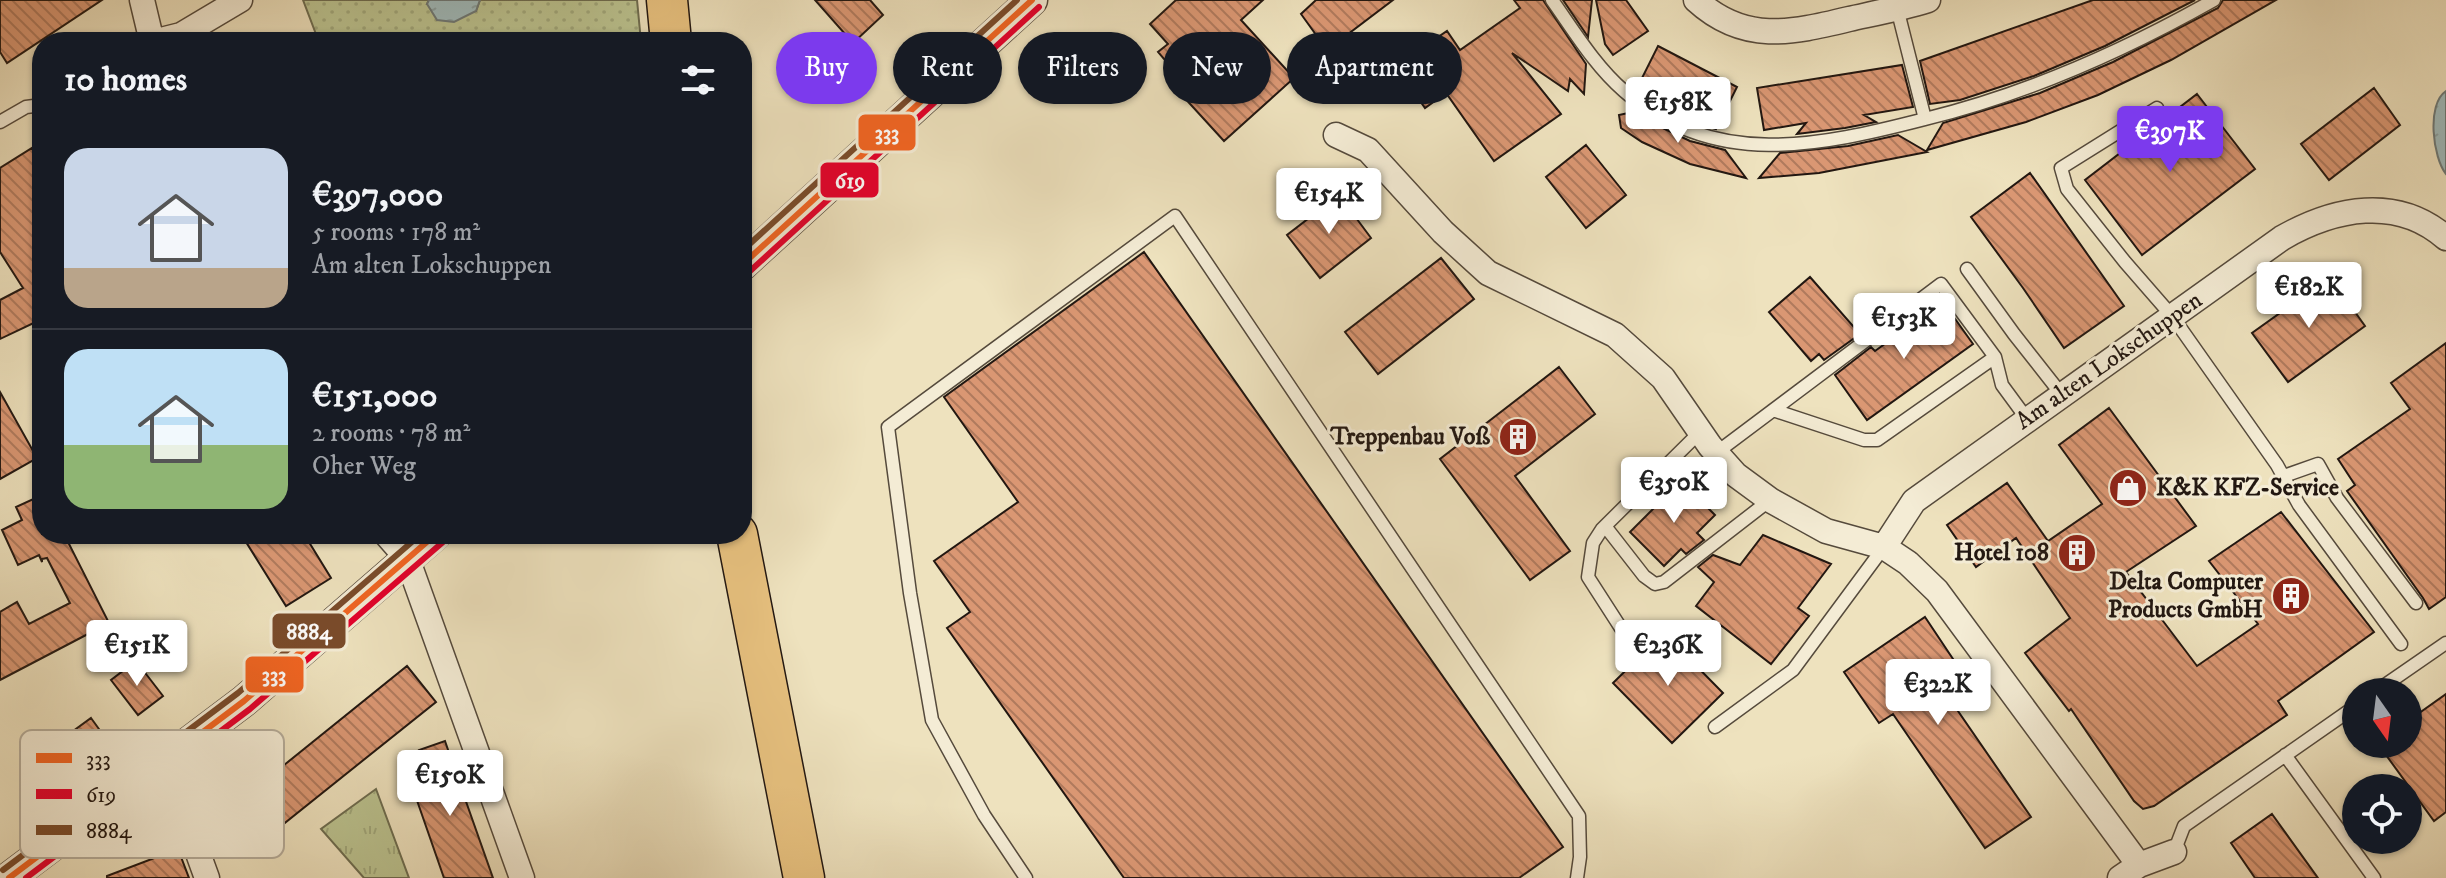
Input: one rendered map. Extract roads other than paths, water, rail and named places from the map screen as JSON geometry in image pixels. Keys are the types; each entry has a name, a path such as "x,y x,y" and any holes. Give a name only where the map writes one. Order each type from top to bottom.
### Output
{"highway":[{"path":"667,0 670,32"},
{"path":"739,544 804,878"}],"street":[{"path":"142,0 150,32"},
{"path":"186,32 240,0"},
{"path":"752,255 1032,0"},
{"path":"1696,0 1728,23 1767,32 1803,29 1928,0"},
{"path":"1336,135 1368,150 1443,232 1488,273 1615,335 1663,378 1700,432 1736,475 1770,500 1826,531 1884,547 1908,563 1937,591 2130,872 2174,852"},
{"name":"Am alten Lokschuppen","path":"1884,547 1914,501 2282,238 2326,216 2368,211 2402,212 2429,224 2446,238"},
{"path":"395,544 407,558 522,878"},
{"path":"206,730 424,544"},
{"path":"9,878 36,858"},
{"path":"200,858 207,878"}],"lane":[{"path":"1552,0 1596,60 1623,90 1663,119 1708,137 1756,146 1789,145 1851,136 1995,99 2070,72 2146,38 2214,0"},
{"path":"1897,8 1925,119"},
{"path":"0,122 32,106"},
{"path":"2157,108 2061,168 2067,189 2172,316 2284,476 2299,505 2401,644"},
{"path":"1026,878 984,815 932,720 910,593 888,427 1175,216 1579,816 1577,878"},
{"path":"1967,269 2062,395"},
{"path":"1716,453 1941,284 1995,357 2002,385 2027,419"},
{"path":"1773,410 1864,440 1877,440 1995,357"},
{"path":"1626,636 1588,577 1593,543 1605,526 1700,432"},
{"path":"2284,476 2318,464 2337,498 2416,603"},
{"path":"1605,526 1644,576 1655,584 1664,582 1770,500"},
{"path":"1715,727 1793,670 1884,547"},
{"path":"2395,678 2446,643"},
{"path":"2174,852 2184,826 2342,716"},
{"path":"2285,755 2374,878"}],"water":[{"path":"429,0 480,0 476,11 454,22 437,20 427,4"},
{"path":"2446,91 2446,174 2435,144 2434,119 2436,107"}],"place":[{"name":"Treppenbau Voß","path":"1518,437"},
{"name":"K&K KFZ-Service","path":"2128,488"},
{"name":"Hotel 108","path":"2077,553"},
{"name":"Delta Computer Products GmbH","path":"2291,596"}]}
